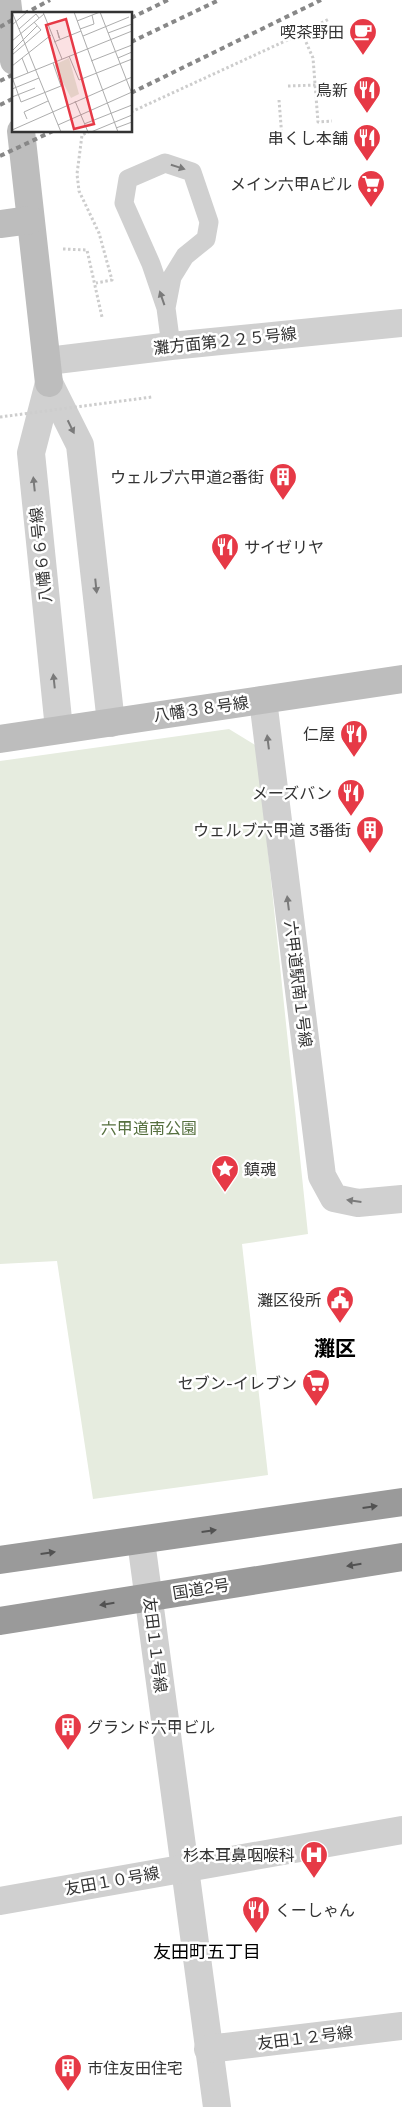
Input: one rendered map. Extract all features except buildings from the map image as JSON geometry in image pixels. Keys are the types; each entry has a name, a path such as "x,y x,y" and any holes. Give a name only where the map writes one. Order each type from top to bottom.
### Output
{"highway":[{"path":"0,1560 402,1502"},
{"name":"国道2号","path":"0,1621 402,1557"}],"street":[{"path":"7,0 12,44"},
{"name":"八幡６６号線","path":"21,132 49,372 80,446 111,722"},
{"path":"0,224 30,220"},
{"name":"灘方面第２２５号線","path":"49,372 172,346 402,323"},
{"name":"八幡６６号線","path":"49,372 31,453 59,729"},
{"name":"八幡３８号線","path":"0,739 402,678"},
{"name":"六甲道駅南１号線","path":"263,700 322,1176 334,1198 358,1203 402,1199"},
{"name":"友田１１号線","path":"141,1541 217,2107"},
{"name":"友田１０号線","path":"0,1902 402,1830"},
{"name":"友田１２号線","path":"208,2049 402,2026"}],"lane":[{"path":"166,308 172,277 185,256 206,240 209,222 192,172 165,163 128,180 124,203 151,264 166,308 172,346"}],"path":[{"path":"132,112 329,19"},
{"path":"302,33 313,58 318,122 332,121"},
{"path":"288,86 316,85"},
{"path":"279,100 282,138"},
{"path":"88,132 82,135 77,174 79,191 98,233 112,280 96,283"},
{"path":"63,249 87,250 96,283 102,317"},
{"path":"0,417 152,397"}],"green space":[{"name":"六甲道南公園","path":"229,729 257,746 308,1234 242,1244 268,1475 93,1499 57,1261 0,1264 0,761"}],"railway":[{"path":"28,12 50,0"},
{"path":"132,18 168,0"},
{"path":"132,42 219,0"},
{"path":"132,93 321,0"},
{"path":"0,27 12,20"},
{"path":"0,81 12,75"},
{"path":"0,105 12,99"},
{"path":"0,156 51,132"}],"place":[{"name":"喫茶野田","path":"363,56"},
{"name":"鳥新","path":"367,114"},
{"name":"串くし本舗","path":"367,162"},
{"name":"メイン六甲Aビル","path":"371,208"},
{"name":"ウェルブ六甲道2番街","path":"283,501"},
{"name":"サイゼリヤ","path":"225,571"},
{"name":"仁屋","path":"354,758"},
{"name":"メーズバン","path":"351,817"},
{"name":"ウェルブ六甲道 3番街","path":"370,854"},
{"name":"鎮魂","path":"225,1193"},
{"name":"灘区役所","path":"340,1324"},
{"name":"セブン-イレブン","path":"316,1407"},
{"name":"グランド六甲ビル","path":"68,1751"},
{"name":"杉本耳鼻咽喉科","path":"314,1879"},
{"name":"くーしゃん","path":"256,1934"},
{"name":"市住友田住宅","path":"68,2092"}],"district":[{"name":"灘区","path":"335,1348"},
{"name":"友田町五丁目","path":"207,1951"}]}
